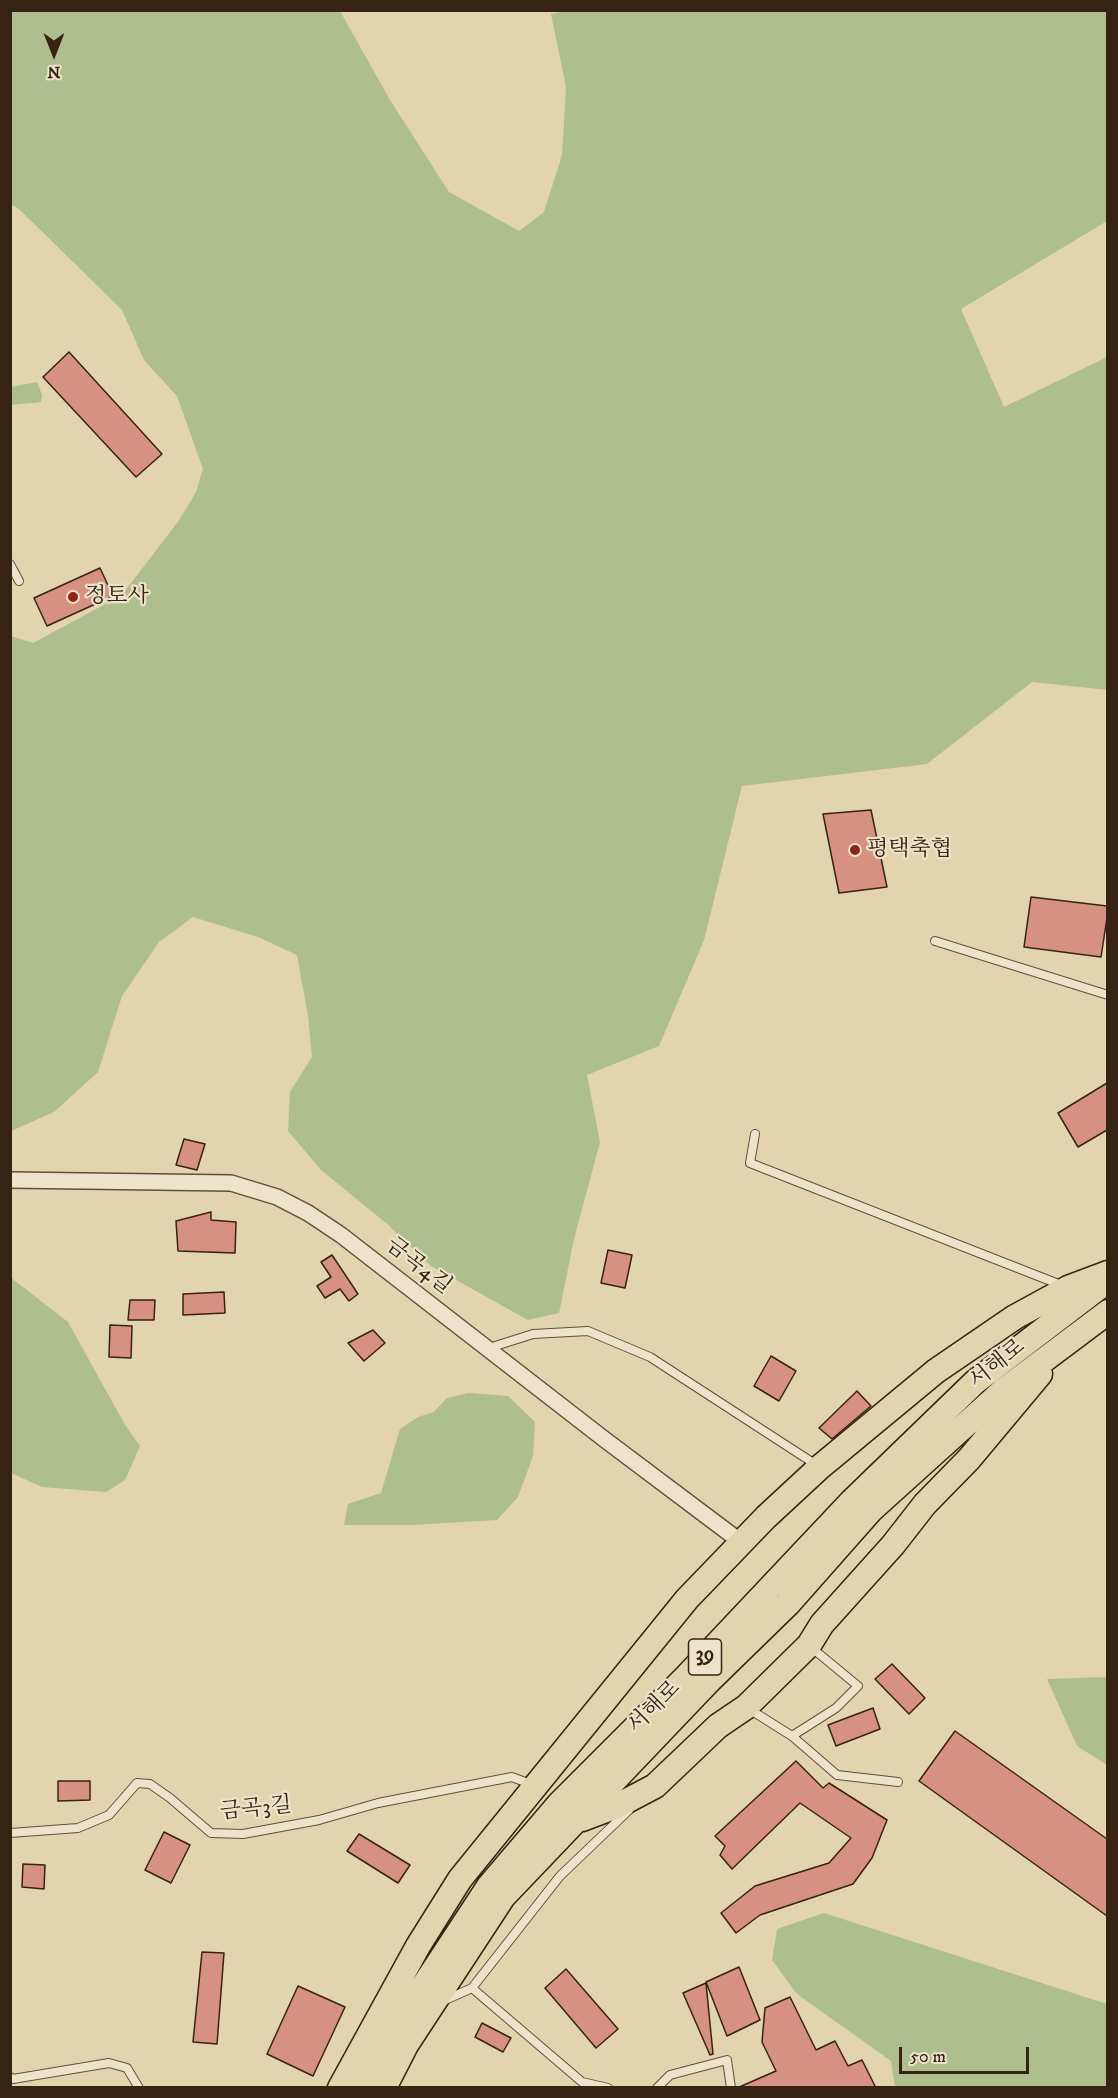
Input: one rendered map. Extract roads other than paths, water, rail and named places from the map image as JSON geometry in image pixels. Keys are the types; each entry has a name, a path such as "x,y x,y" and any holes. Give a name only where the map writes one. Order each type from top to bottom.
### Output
{"main road":[{"path":"340,2088 418,1946 460,1879 687,1599 741,1542 820,1467 936,1371 1015,1317 1068,1288 1107,1273"},
{"name":"서해로","path":"364,2088 401,2020 489,1887 559,1804 686,1677 852,1501 975,1382 1107,1281"},
{"name":"서해로","path":"384,2088 406,2045 503,1897 710,1680 788,1604 871,1510 1004,1390 1107,1312"},
{"path":"574,1822 619,1804 655,1786 718,1726 746,1707 809,1646 822,1624 893,1545 926,1504 977,1450 1065,1344"}],"street":[{"name":"금곡4길","path":"10,1180 231,1183 277,1197 308,1213 340,1235 741,1542"}],"lane":[{"path":"10,564 19,581"},
{"path":"935,941 1107,995"},
{"path":"754,1134 750,1163 1068,1288"},
{"path":"487,1349 533,1334 588,1331 650,1357 820,1467"},
{"path":"792,1736 836,1708 858,1686 809,1646"},
{"path":"746,1707 792,1736 837,1775 898,1782"},
{"name":"금곡3길","path":"10,1833 78,1828 109,1815 137,1783 150,1784 211,1833 243,1834 319,1820 378,1803 512,1777 534,1786"},
{"path":"430,2007 472,1988 560,1876 655,1786"},
{"path":"472,1988 582,2082 608,2088"},
{"path":"657,2088 670,2075 727,2060 731,2088"},
{"path":"12,2078 109,2063 127,2068 139,2088"}],"place":[{"name":"정토사","path":"73,597"},
{"name":"평택축협","path":"855,850"}]}
